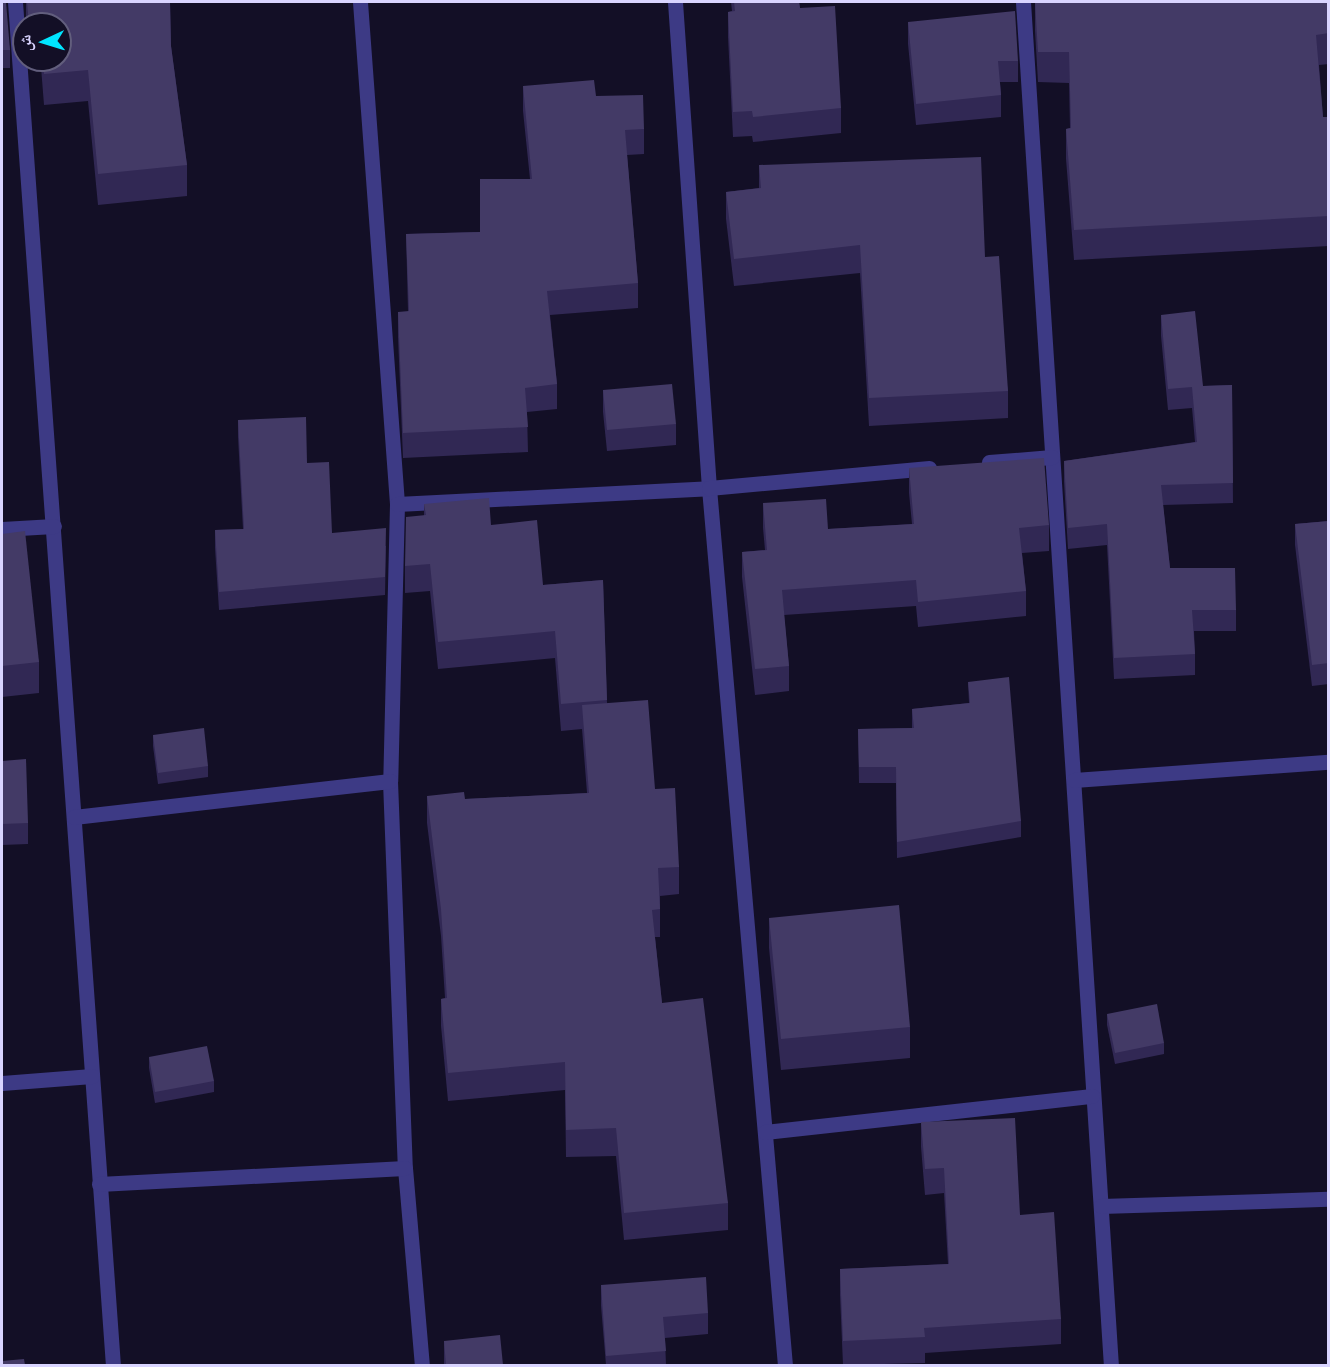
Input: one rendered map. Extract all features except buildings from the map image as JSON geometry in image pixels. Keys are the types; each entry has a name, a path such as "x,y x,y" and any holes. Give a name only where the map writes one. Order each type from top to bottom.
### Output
{"street":[{"path":"15,2 113,1365"},
{"path":"360,2 397,504 390,781 405,1168 422,1365"},
{"path":"675,2 709,488 785,1365"},
{"path":"1023,2 1111,1365"},
{"path":"969,464 1052,457"},
{"path":"397,504 709,488 946,466"},
{"path":"2,529 54,526"},
{"path":"1074,780 1329,762"},
{"path":"74,817 390,781"},
{"path":"2,1083 92,1076"},
{"path":"765,1132 1092,1096"},
{"path":"99,1184 405,1168"},
{"path":"1101,1206 1329,1199"}]}
